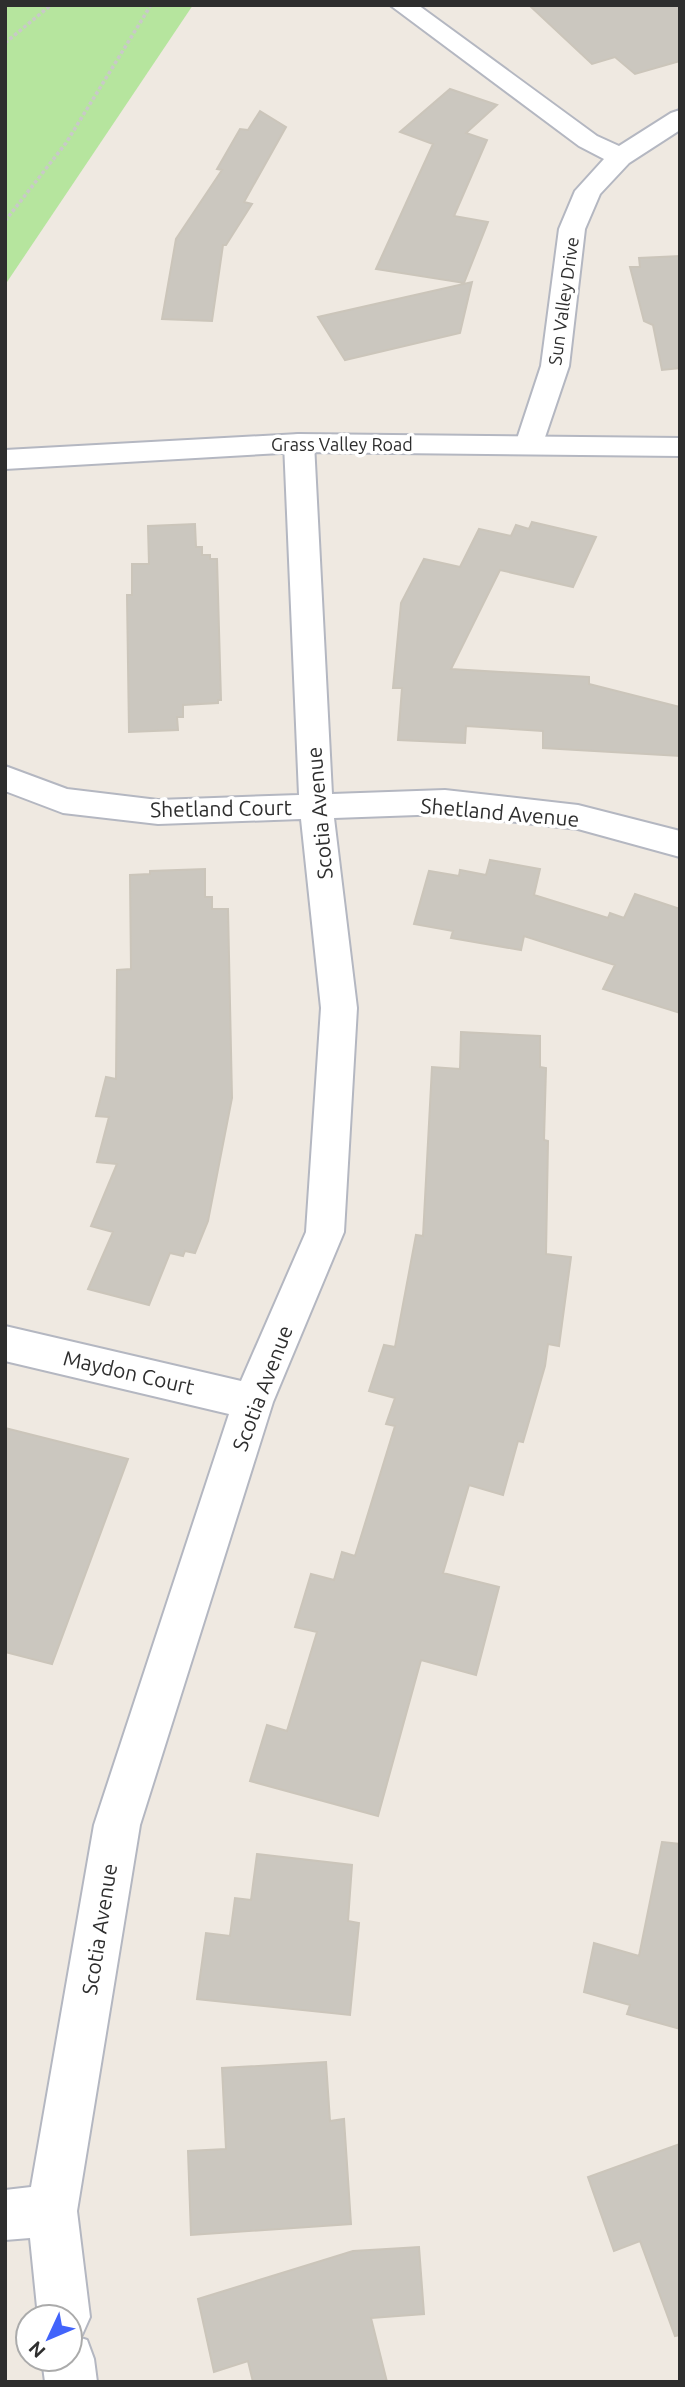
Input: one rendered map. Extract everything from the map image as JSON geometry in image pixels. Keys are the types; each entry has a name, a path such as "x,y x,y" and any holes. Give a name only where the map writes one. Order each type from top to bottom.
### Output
{"street":[{"path":"402,5 588,141 620,157"},
{"name":"Sun Valley Drive","path":"530,445 555,366 572,229 588,191 620,157 680,118"},
{"name":"Grass Valley Road","path":"5,460 299,443 680,447"},
{"name":"Scotia Avenue","path":"59,2303 29,2213 117,1825 253,1402 325,1232 339,1008 316,806 299,443"},
{"name":"Shetland Court","path":"5,778 63,801 158,812 316,806"},
{"name":"Shetland Avenue","path":"316,806 459,803 578,817 680,845"},
{"name":"Maydon Court","path":"5,1343 253,1402"}],"path":[{"path":"5,43 51,5"},
{"path":"5,220 66,143 151,5"}],"green space":[{"path":"5,5 193,5 5,285"}],"building":[{"path":"529,5 680,5 680,61 635,74 615,57 592,64"},
{"path":"450,89 497,105 466,133 487,140 454,216 488,222 464,283 376,269 433,144 400,132"},
{"path":"260,111 286,127 244,202 252,204 226,245 223,245 212,321 162,319 176,239 222,170 217,169 240,129 248,130"},
{"path":"680,256 680,368 662,370 653,325 644,321 630,267 640,267 639,258"},
{"path":"472,282 460,333 345,360 318,317"},
{"path":"532,522 596,537 573,587 500,570 451,669 589,677 589,684 680,707 680,756 543,748 543,731 466,726 465,743 398,740 402,688 393,688 401,603 424,559 460,567 479,529 511,536 516,525 529,529"},
{"path":"195,524 196,547 202,547 202,555 217,559 221,700 218,700 218,703 183,705 183,717 177,717 178,730 129,732 127,595 132,595 132,564 149,564 148,526"},
{"path":"490,860 540,869 534,895 608,918 610,913 624,918 635,894 680,909 680,1013 603,989 615,965 524,936 521,950 451,938 453,931 414,924 429,871 459,876 460,870 486,875"},
{"path":"205,869 205,897 212,897 212,909 228,909 232,1098 208,1221 195,1253 185,1251 183,1256 170,1253 149,1305 88,1289 113,1232 91,1226 117,1164 97,1162 109,1117 96,1116 106,1077 116,1079 117,970 131,969 130,875 150,874 150,871"},
{"path":"461,1032 540,1036 540,1067 546,1068 546,1254 571,1257 559,1346 548,1344 545,1366 523,1442 518,1441 503,1495 469,1485 443,1573 499,1587 476,1675 421,1660 378,1816 250,1781 267,1725 287,1731 317,1632 295,1627 311,1574 334,1580 342,1552 355,1556 395,1426 386,1424 395,1398 369,1391 384,1345 395,1347 416,1235 423,1236 432,1067 460,1069"},
{"path":"5,1428 128,1459 52,1664 5,1652"},
{"path":"662,1842 680,1844 680,2029 627,2014 630,2005 584,1992 594,1943 639,1956"},
{"path":"257,1854 352,1865 348,1921 359,1923 350,2015 197,1999 206,1933 230,1936 235,1898 251,1900"},
{"path":"326,2062 330,2121 344,2119 351,2224 191,2235 188,2151 226,2149 222,2068"},
{"path":"680,2144 680,2335 675,2336 640,2241 614,2251 588,2177"},
{"path":"419,2247 424,2314 371,2318 387,2382 253,2382 248,2361 214,2372 198,2299 353,2251"}]}
